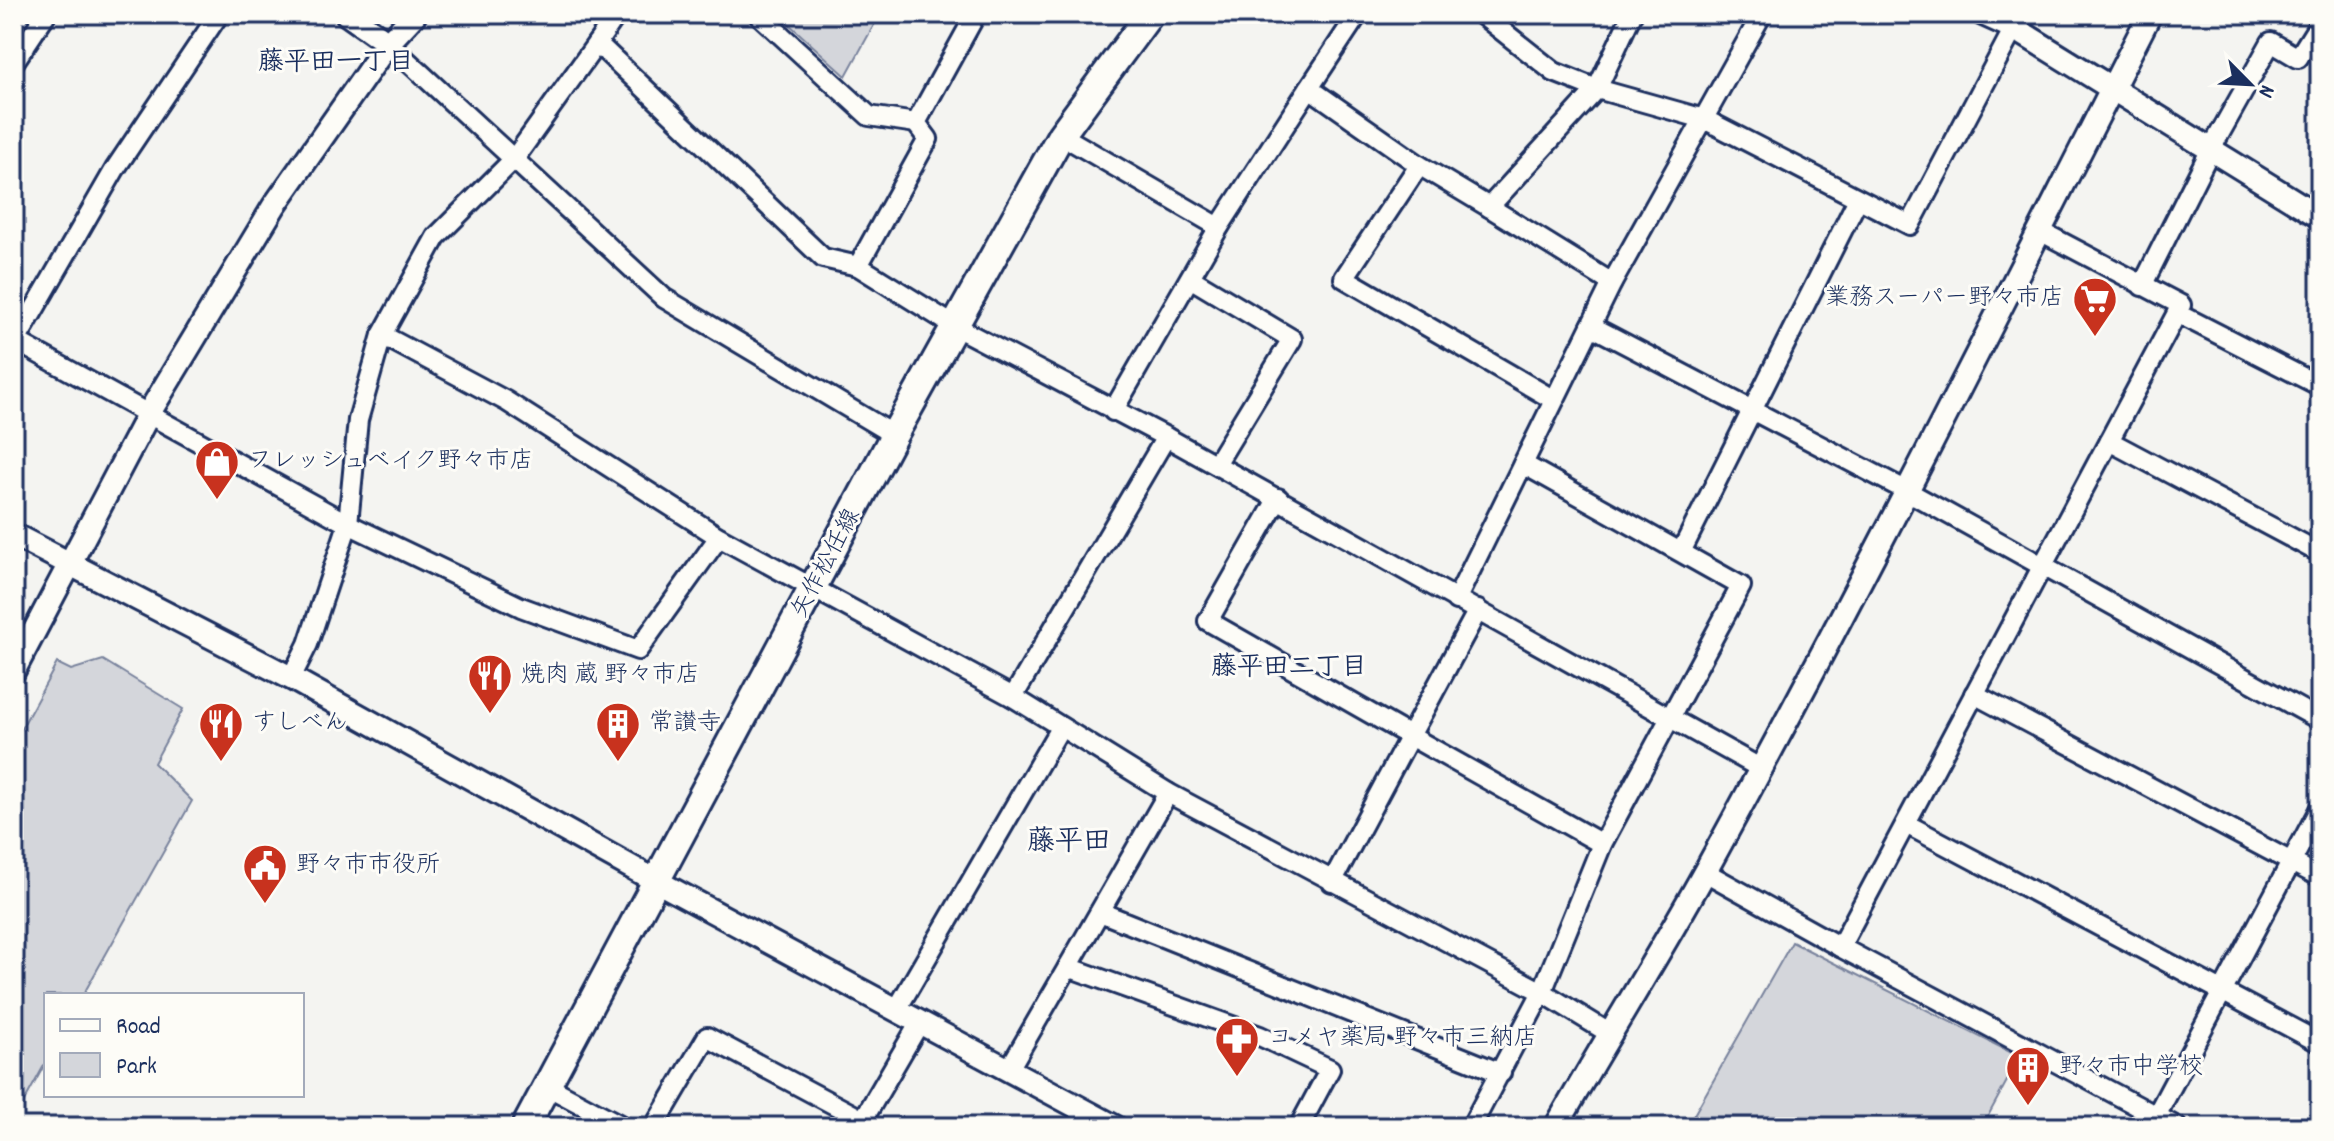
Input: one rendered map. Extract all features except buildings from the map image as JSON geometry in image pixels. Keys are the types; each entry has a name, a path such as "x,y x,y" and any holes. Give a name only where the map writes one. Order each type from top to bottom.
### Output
{"main road":[{"name":"矢作松任線","path":"525,1127 894,435 1061,135 1150,14"}],"street":[{"path":"14,62 46,14"},
{"path":"219,14 115,169 15,340 348,524 521,607 638,650 719,537"},
{"path":"347,14 388,43 664,298 894,435"},
{"path":"14,670 71,567 149,413 274,206 388,43 415,14"},
{"path":"291,678 308,644 348,524 358,420 382,335 436,237 514,159 617,14"},
{"path":"758,14 869,116 916,123 928,139 858,266"},
{"path":"916,123 976,14"},
{"path":"1113,411 1219,227 1358,14"},
{"path":"1481,14 1554,72 1597,89 1704,119 1910,225 2014,28"},
{"path":"1489,207 1597,89 1632,14"},
{"path":"1456,600 1612,283 1762,14"},
{"path":"1983,14 2014,28 2112,87 2320,217"},
{"path":"1556,1127 1705,872 1907,491 2150,14"},
{"path":"2142,286 2211,149 2271,42 2298,58 2320,23"},
{"path":"597,43 823,258 858,266 956,327 1278,498 1760,768"},
{"path":"1309,88 1419,165 1612,283"},
{"path":"1061,135 1219,227"},
{"path":"1419,165 1344,278 1554,400"},
{"path":"1682,550 1858,199"},
{"path":"1840,947 1908,825 2040,565 2181,305 2040,231"},
{"path":"1190,278 1292,339 1216,464"},
{"path":"2177,313 2320,386"},
{"path":"1591,326 1907,491 2320,720"},
{"path":"382,335 506,401 719,537 1013,697 1168,793 1542,992 1609,1033"},
{"path":"1013,697 1166,437"},
{"path":"2109,441 2320,553"},
{"path":"1471,1127 1542,992 1602,844 1741,586 1682,550 1523,464"},
{"path":"1278,498 1208,621 1602,844"},
{"path":"14,535 291,678 658,882 1115,1127"},
{"path":"1332,882 1478,610"},
{"path":"1974,694 2320,877"},
{"path":"897,1009 1060,728"},
{"path":"1009,1069 1168,793"},
{"path":"2156,1116 2320,808"},
{"path":"1908,825 2320,1043"},
{"path":"1705,872 2177,1127"},
{"path":"1100,912 1501,1073"},
{"path":"1068,967 1260,1036 1330,1069 1299,1127"},
{"path":"654,1127 707,1037 863,1120 920,1022"},
{"path":"547,1086 624,1127"}],"green space":[{"path":"778,14 880,14 846,76"},
{"path":"103,660 183,709 154,763 192,801 84,993 44,993 44,1066 14,1120 14,742 57,663 71,670"},
{"path":"1792,942 2020,1057 1982,1127 1687,1127"}],"place":[{"name":"業務スーパー野々市店","path":"2095,338"},
{"name":"フレッシュベイク野々市店","path":"217,501"},
{"name":"焼肉 蔵 野々市店","path":"490,715"},
{"name":"すしべん","path":"221,763"},
{"name":"常讃寺","path":"618,763"},
{"name":"野々市市役所","path":"265,905"},
{"name":"コメヤ薬局 野々市三納店","path":"1237,1078"},
{"name":"野々市中学校","path":"2028,1107"}],"district":[{"name":"藤平田一丁目","path":"336,63"},
{"name":"藤平田二丁目","path":"1289,668"},
{"name":"藤平田","path":"1069,844"}]}
